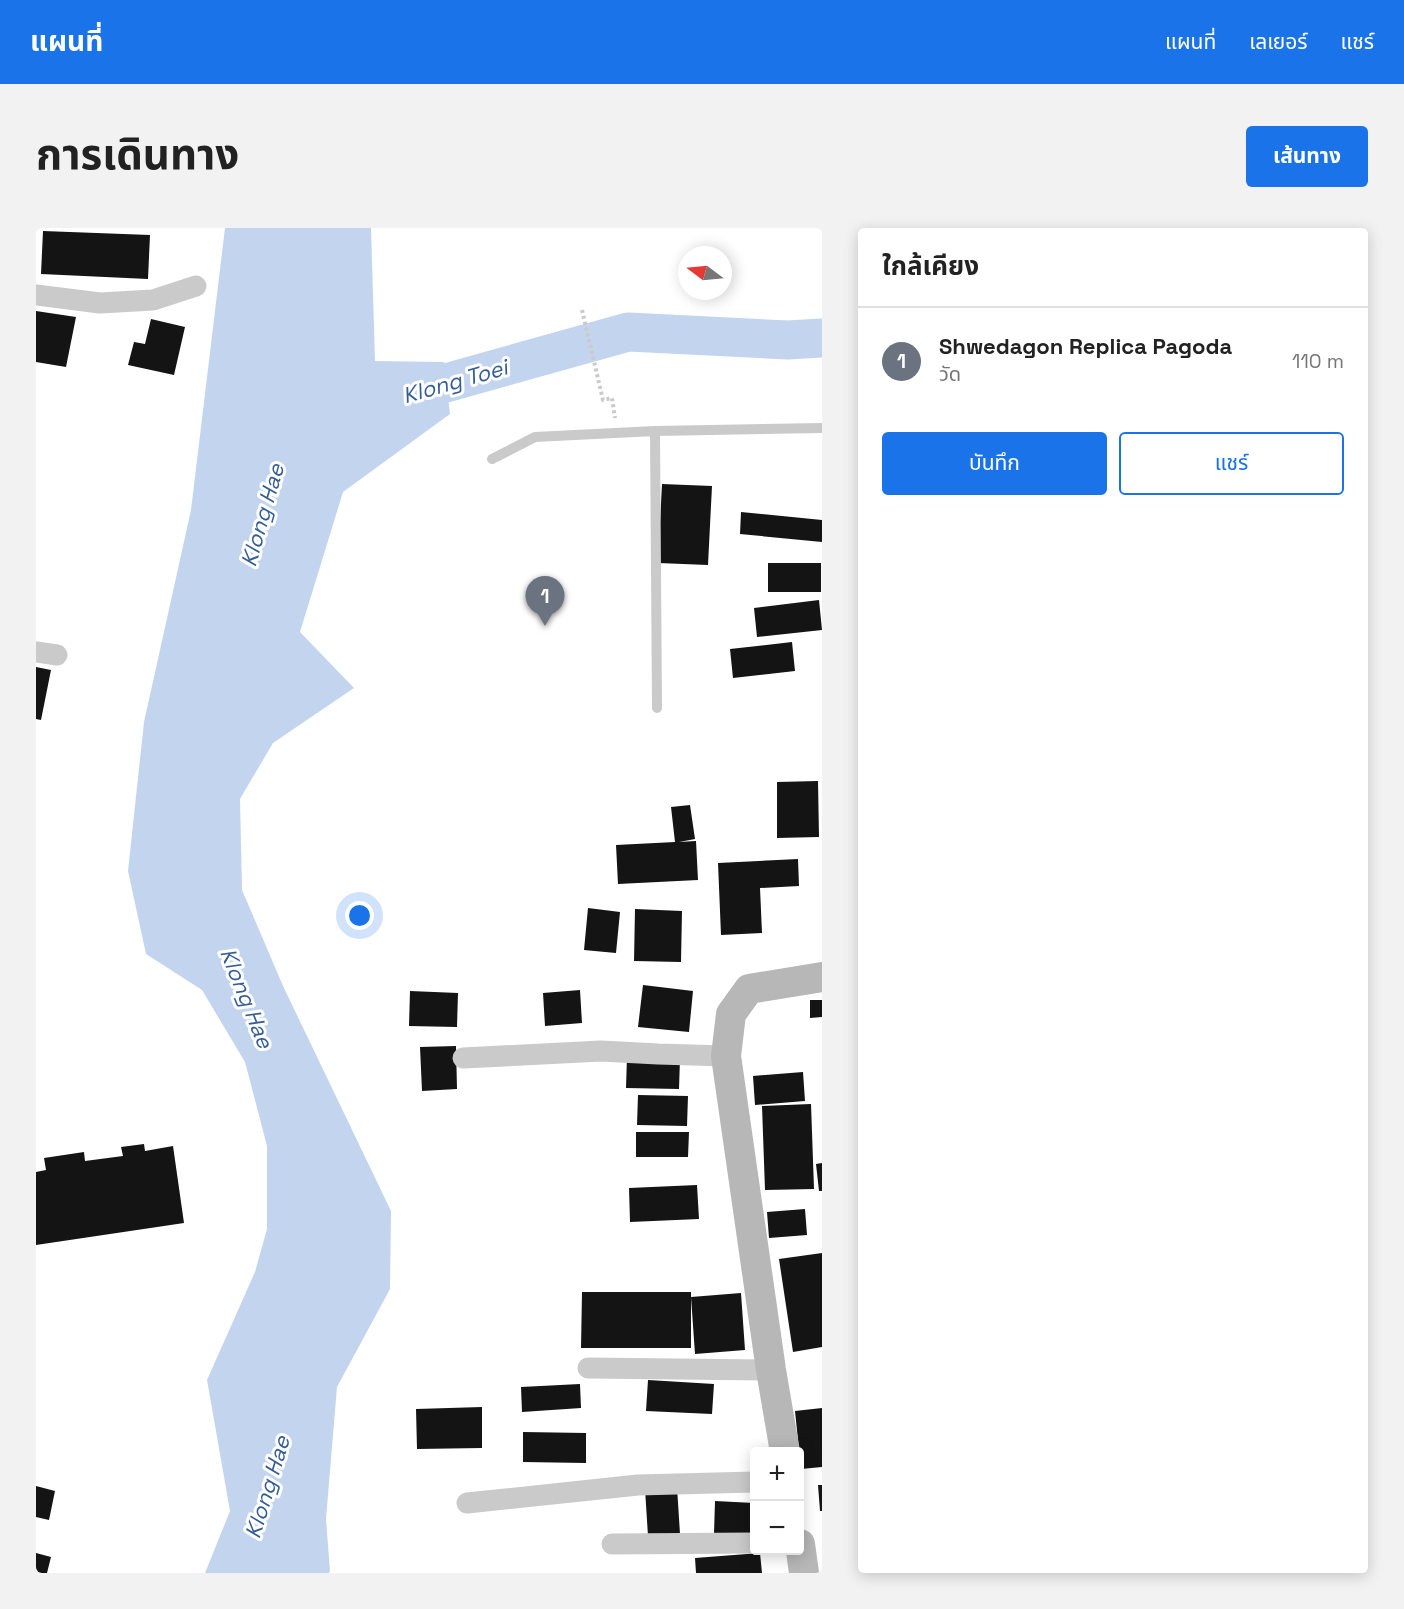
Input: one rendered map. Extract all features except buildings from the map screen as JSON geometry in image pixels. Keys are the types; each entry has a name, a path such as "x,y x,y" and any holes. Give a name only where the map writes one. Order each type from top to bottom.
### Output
{"street":[{"path":"36,295 100,303 153,300 196,286"},
{"path":"784,1447 726,1056 731,1014 749,989 822,977"},
{"path":"463,1058 601,1051 726,1056"},
{"path":"588,1368 771,1370"},
{"path":"467,1503 638,1485 750,1482"},
{"path":"612,1544 750,1543"},
{"path":"802,1555 804,1573"}],"lane":[{"path":"492,459 535,437 655,431 822,428"},
{"path":"655,431 657,708"}],"path":[{"path":"582,310 603,400 612,398"}],"water":[{"name":"Klong Hae","path":"225,228 371,228 375,361 444,362 450,414 343,492 300,632 354,688 273,743 240,799 242,890 283,986 391,1211 390,1289 337,1387 326,1519 329,1573 205,1573 230,1511 207,1380 255,1272 267,1229 267,1146 245,1062 202,990 146,954 128,871 144,722 191,510"}],"waterway":[{"name":"Klong Toei","path":"396,397 628,332 788,340 822,338"}],"place":[{"name":"Shwedagon Replica Pagoda","path":"545,626"}]}
